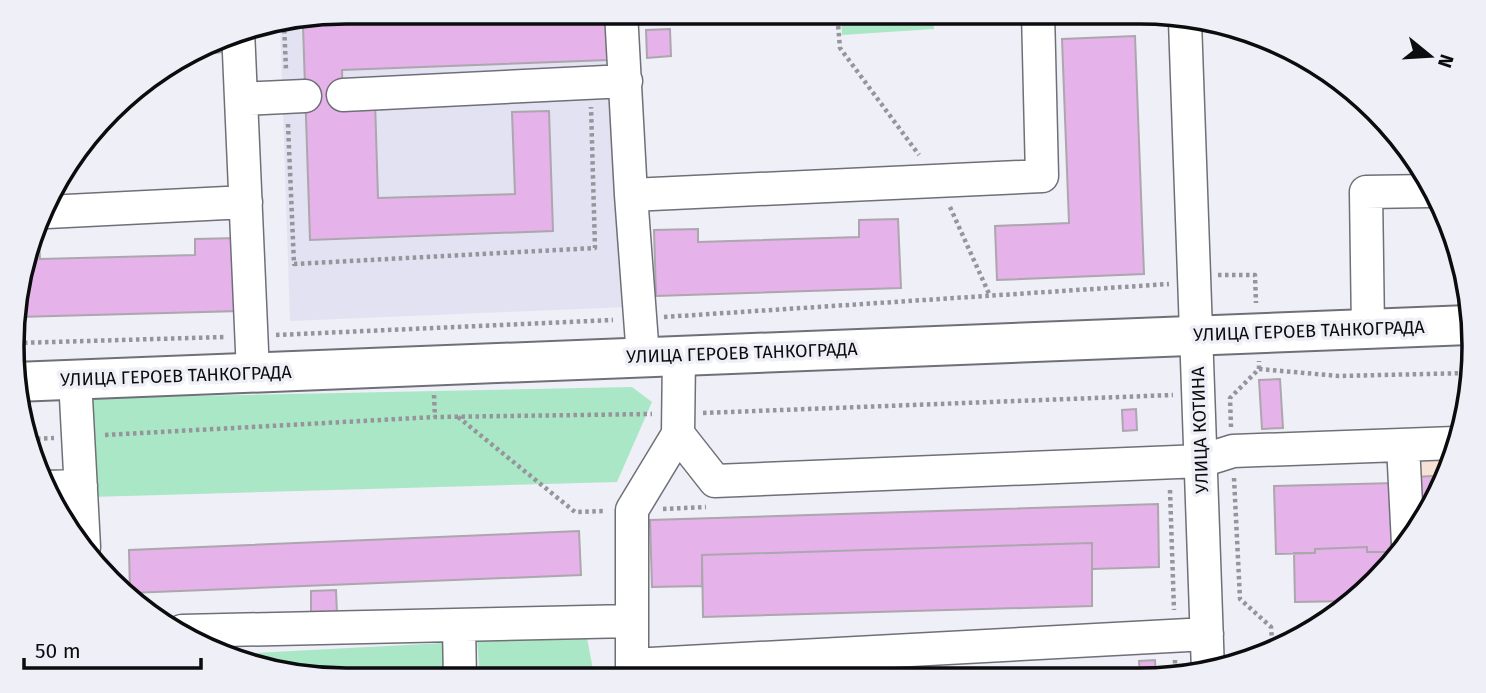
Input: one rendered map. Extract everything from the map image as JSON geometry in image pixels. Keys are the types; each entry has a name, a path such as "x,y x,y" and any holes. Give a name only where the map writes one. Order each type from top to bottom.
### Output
{"main road":[{"name":"УЛИЦА ГЕРОЕВ ТАНКОГРАДА","path":"26,382 1197,335 1258,351 1368,329 1461,325"}],"street":[{"path":"622,24 641,318 661,356 678,424 715,481 1201,461 1233,451 1446,443"},
{"path":"631,195 1042,176 1038,24"},
{"name":"УЛИЦА КОТИНА","path":"1185,28 1208,661"},
{"path":"240,43 253,373"},
{"path":"342,95 626,81"},
{"path":"242,99 296,96"},
{"path":"1368,329 1366,192 1421,191"},
{"path":"54,212 246,202"},
{"path":"75,380 84,533"},
{"path":"678,424 632,510 631,621 632,665 681,668"},
{"path":"1403,445 1407,525"},
{"path":"57,487 81,486"},
{"path":"196,631 631,621"},
{"path":"459,625 460,668"},
{"path":"740,668 1207,634"}],"path":[{"path":"285,31 296,96 294,264 595,248 591,83"},
{"path":"430,328 641,318 1171,284 1194,275 1255,275 1258,351 1230,398 1240,599 1271,627 1272,640"},
{"path":"1258,351 1339,376 1461,373"},
{"path":"38,439 457,417 678,424 1199,394 1230,398"},
{"path":"457,417 575,512 632,510"},
{"path":"1171,490 1175,667"}],"shaded area":[{"path":"346,24 614,24 627,307 290,321 280,32"},
{"path":"1444,449 1428,489 1404,530 1400,452"}],"green space":[{"path":"842,24 934,24 934,29 842,35"},
{"path":"632,387 652,402 617,482 91,497 92,398"},
{"path":"587,638 593,668 479,668 477,639"},
{"path":"444,643 446,668 325,668 250,653"}],"building":[{"path":"346,24 606,24 608,60 342,70 343,102 375,101 378,198 515,194 512,112 549,111 553,231 310,240 303,27"},
{"path":"670,29 671,56 647,58 646,30"},
{"path":"1135,36 1144,274 997,280 995,226 1069,223 1062,39"},
{"path":"236,45 236,51 215,53"},
{"path":"898,219 901,288 656,296 654,230 698,229 698,242 859,237 859,220"},
{"path":"238,238 240,311 26,317 40,250 40,259 195,255 195,239"},
{"path":"1280,379 1283,428 1262,429 1259,380"},
{"path":"1136,409 1137,430 1123,431 1122,410"},
{"path":"1434,476 1419,507 1416,477"},
{"path":"1396,483 1398,539 1388,552 1367,552 1367,547 1276,554 1274,486"},
{"path":"1158,504 1159,567 1092,569 1092,543 702,555 702,586 652,587 650,520"},
{"path":"579,531 581,575 139,593 130,585 129,550"},
{"path":"1092,543 1092,606 703,617 702,555"},
{"path":"1367,547 1367,552 1388,552 1337,601 1295,602 1294,553 1315,553 1315,549"},
{"path":"336,590 337,614 311,615 311,591"},
{"path":"1155,660 1155,668 1139,668 1139,661"}]}
